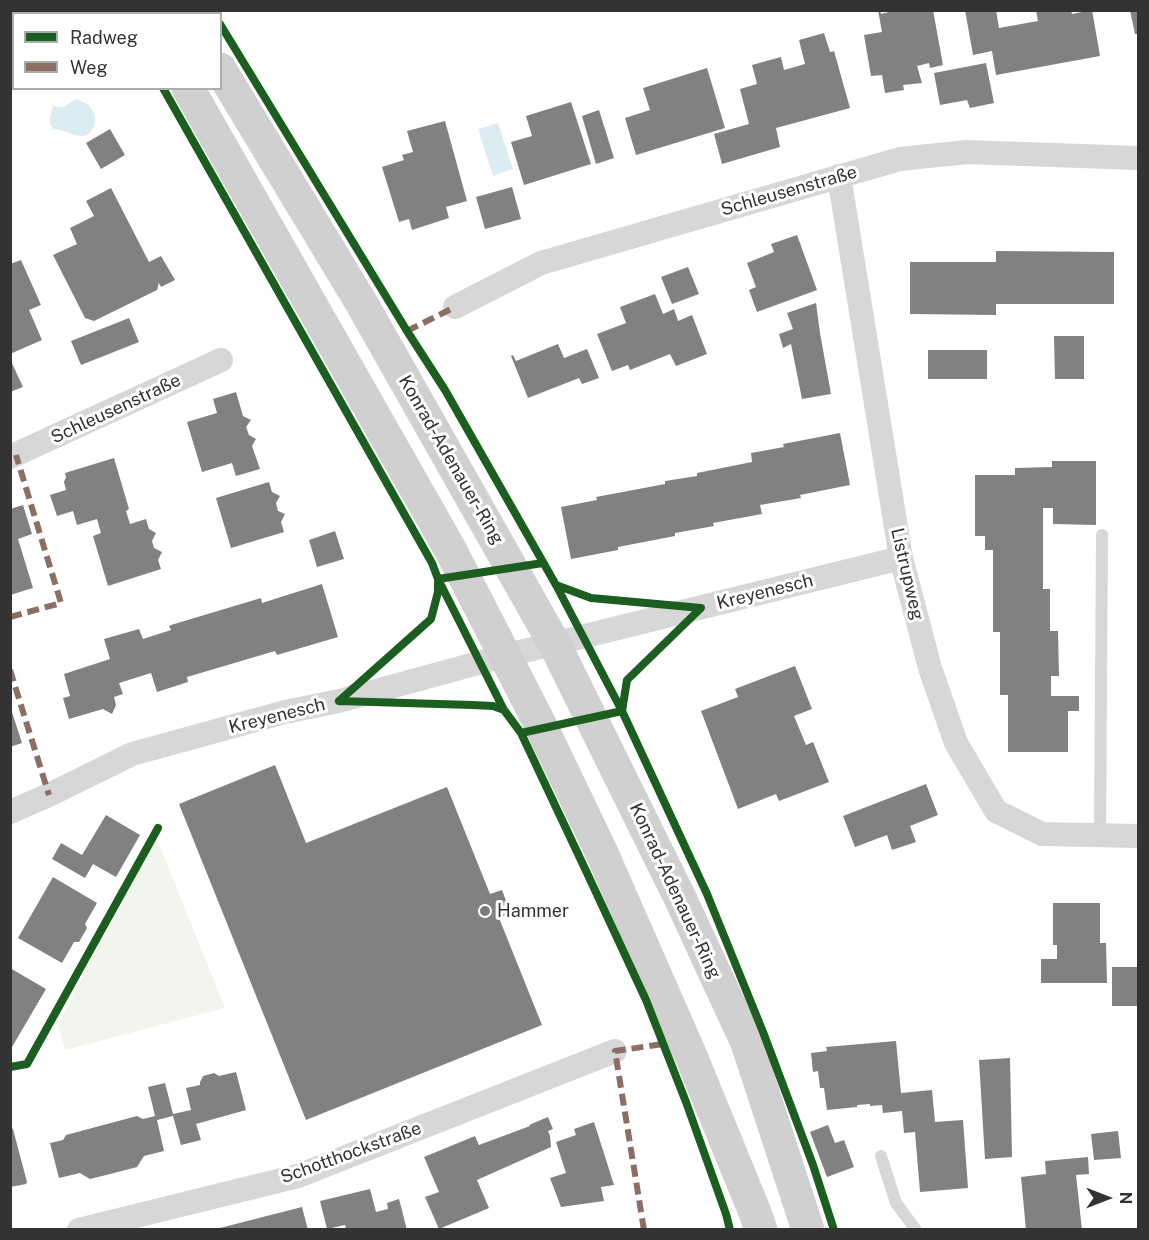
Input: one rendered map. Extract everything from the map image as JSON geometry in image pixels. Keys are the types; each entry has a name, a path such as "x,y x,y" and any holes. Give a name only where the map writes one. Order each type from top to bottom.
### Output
{"main road":[{"name":"Konrad-Adenauer-Ring","path":"222,72 362,304 555,645 681,900 747,1043 808,1230"},
{"path":"189,90 450,549 542,728 602,851 691,1056 761,1230"}],"street":[{"name":"Schleusenstraße","path":"455,307 541,263 900,159 967,152 1138,158"},
{"name":"Listrupweg","path":"840,176 901,558 930,668 956,743 996,811 1041,834 1138,836"},
{"name":"Schleusenstraße","path":"10,457 221,360"},
{"name":"Kreyenesch","path":"10,812 132,754 504,656 901,558"},
{"name":"Schotthockstraße","path":"79,1230 298,1176 615,1051"}],"lane":[{"path":"1100,835 1102,536"},
{"path":"881,1156 896,1203 916,1230"}],"shaded area":[{"path":"76,99 87,104 94,113 95,122 90,133 82,136 53,129 49,121 53,106 64,107"},
{"path":"498,123 513,169 493,176 478,129"},
{"path":"156,837 225,1008 65,1050 58,1025"}],"building":[{"path":"878,10 881,14 897,10 933,10 943,65 930,68 929,63 917,66 922,83 903,85 904,90 885,93 882,75 871,76 864,35 882,32"},
{"path":"965,10 996,10 999,28 1038,21 1036,10 1071,10 1072,14 1092,10 1100,56 996,75 992,51 973,55"},
{"path":"1130,10 1138,10 1138,34 1135,34"},
{"path":"824,33 830,52 834,51 850,108 776,128 780,147 722,164 714,134 749,124 740,89 757,84 752,65 781,57 784,70 805,64 799,40"},
{"path":"986,63 994,103 970,108 967,100 940,105 934,73"},
{"path":"707,68 725,128 636,155 625,118 650,110 643,88"},
{"path":"571,102 591,164 524,185 511,142 532,136 526,116"},
{"path":"599,110 614,158 596,164 582,116"},
{"path":"445,121 467,201 446,207 449,218 412,230 409,219 399,222 382,167 404,160 402,155 413,152 407,131"},
{"path":"110,129 125,155 101,169 86,143"},
{"path":"512,187 521,219 485,229 476,197"},
{"path":"111,188 149,262 161,256 175,280 161,287 159,283 157,290 94,321 85,318 53,255 77,244 70,228 94,216 86,201"},
{"path":"797,235 817,290 757,312 749,290 756,287 747,263 774,252 771,244"},
{"path":"996,251 1114,252 1114,304 996,304 996,315 910,314 910,262 996,262"},
{"path":"21,260 41,305 29,310 42,340 10,354 10,264"},
{"path":"688,267 699,294 672,304 661,277"},
{"path":"655,294 663,314 674,309 678,321 692,315 707,354 676,366 670,354 630,370 628,365 612,371 597,334 626,323 620,307"},
{"path":"816,303 831,394 802,399 791,344 783,348 779,334 793,329 787,313"},
{"path":"129,318 139,342 81,365 71,341"},
{"path":"1054,336 1084,336 1084,379 1055,379"},
{"path":"558,344 564,358 587,349 599,378 582,384 579,378 528,398 511,356 513,355 516,361"},
{"path":"928,350 987,350 987,379 928,379"},
{"path":"10,359 23,387 10,392"},
{"path":"236,392 243,416 251,420 246,427 249,435 256,439 252,446 260,469 236,476 232,463 202,472 187,422 217,413 213,399"},
{"path":"840,433 850,485 800,495 801,498 760,505 762,514 713,523 714,526 675,533 675,536 571,559 561,507 597,500 596,497 665,484 665,481 697,476 697,473 752,462 751,453"},
{"path":"114,458 129,509 126,511 130,524 146,519 149,529 156,533 152,541 154,548 162,552 158,560 161,569 108,586 93,536 101,533 97,519 77,525 73,511 57,516 50,495 66,490 65,473"},
{"path":"1052,461 1096,461 1096,525 1053,524 1053,508 1043,508 1043,589 1050,589 1050,631 1058,631 1059,676 1051,676 1051,696 1079,696 1079,711 1068,711 1068,752 1008,752 1008,695 1000,695 1000,632 993,632 993,550 985,550 985,536 975,536 975,475 1015,475 1015,468 1052,467"},
{"path":"269,482 272,492 280,496 276,503 278,511 285,514 281,522 284,532 231,548 216,498"},
{"path":"23,505 32,534 18,539 33,588 10,595 10,509"},
{"path":"335,531 344,559 317,567 309,540"},
{"path":"322,584 338,637 277,655 275,651 187,677 188,682 157,692 151,673 119,683 123,694 114,697 116,705 112,714 103,709 69,719 63,698 70,696 64,674 110,659 104,639 139,629 143,639 171,630 169,626 171,625 261,598 262,603"},
{"path":"795,666 812,709 794,716 806,745 813,742 829,782 779,801 776,794 738,809 701,711 738,697 735,689"},
{"path":"10,706 22,743 10,747"},
{"path":"275,765 306,843 447,787 490,894 502,890 511,914 499,918 542,1025 306,1120 179,804"},
{"path":"926,784 938,815 910,826 916,842 892,850 887,835 855,847 843,816"},
{"path":"106,815 140,835 116,877 93,864 85,878 52,859 61,843 82,855"},
{"path":"53,877 97,903 85,924 87,928 79,942 74,942 62,963 18,938"},
{"path":"1053,903 1100,903 1100,943 1106,943 1107,983 1041,983 1041,959 1057,959 1057,945 1053,945"},
{"path":"1112,967 1138,967 1138,1006 1112,1006"},
{"path":"10,968 46,989 12,1047 10,1046"},
{"path":"896,1041 901,1093 932,1090 935,1122 963,1120 968,1188 920,1192 915,1132 904,1133 902,1111 883,1113 882,1105 870,1106 870,1104 827,1110 824,1088 820,1088 818,1071 813,1072 811,1053 827,1051 826,1047"},
{"path":"1010,1058 1012,1157 985,1159 979,1060"},
{"path":"236,1072 246,1110 196,1124 201,1140 181,1145 173,1116 157,1120 164,1151 144,1156 137,1167 90,1179 80,1173 59,1178 50,1143 63,1140 66,1135 137,1116 143,1119 155,1116 148,1087 165,1083 173,1114 191,1110 186,1088 200,1085 203,1076 214,1073 219,1076"},
{"path":"548,1117 553,1129 548,1131 551,1147 477,1180 489,1208 439,1229 425,1197 439,1192 424,1157 475,1136 479,1145"},
{"path":"594,1122 614,1185 601,1187 604,1201 561,1207 550,1178 566,1173 556,1142 576,1135 574,1129"},
{"path":"828,1125 835,1143 844,1140 854,1167 827,1177 810,1132"},
{"path":"10,1127 13,1129 27,1182 10,1187"},
{"path":"1118,1131 1121,1158 1094,1160 1091,1134"},
{"path":"1088,1157 1089,1174 1076,1175 1082,1230 1026,1230 1021,1177 1046,1174 1045,1161"},
{"path":"370,1189 376,1212 388,1209 387,1203 399,1199 407,1230 346,1230 345,1225 327,1229 320,1201"},
{"path":"302,1207 308,1230 216,1230 216,1229"}],"marked path":[{"path":"407,331 455,307"},
{"path":"10,617 61,603 16,455"},
{"path":"10,670 49,795"},
{"path":"644,1230 615,1051 663,1044"}],"cycle path":[{"path":"222,27 445,390 556,585 622,711 707,894 763,1032 813,1165 834,1230"},
{"path":"164,90 432,563 504,710 521,733 646,1000 686,1102 730,1230"},
{"path":"438,579 543,563"},
{"path":"339,701 431,619 438,592 438,582"},
{"path":"556,585 591,598 701,608 627,680 622,711"},
{"path":"339,701 493,706 504,710"},
{"path":"521,733 622,711"},
{"path":"10,1067 27,1064 158,828"}],"place":[{"name":"Hammer","path":"485,911"}]}
